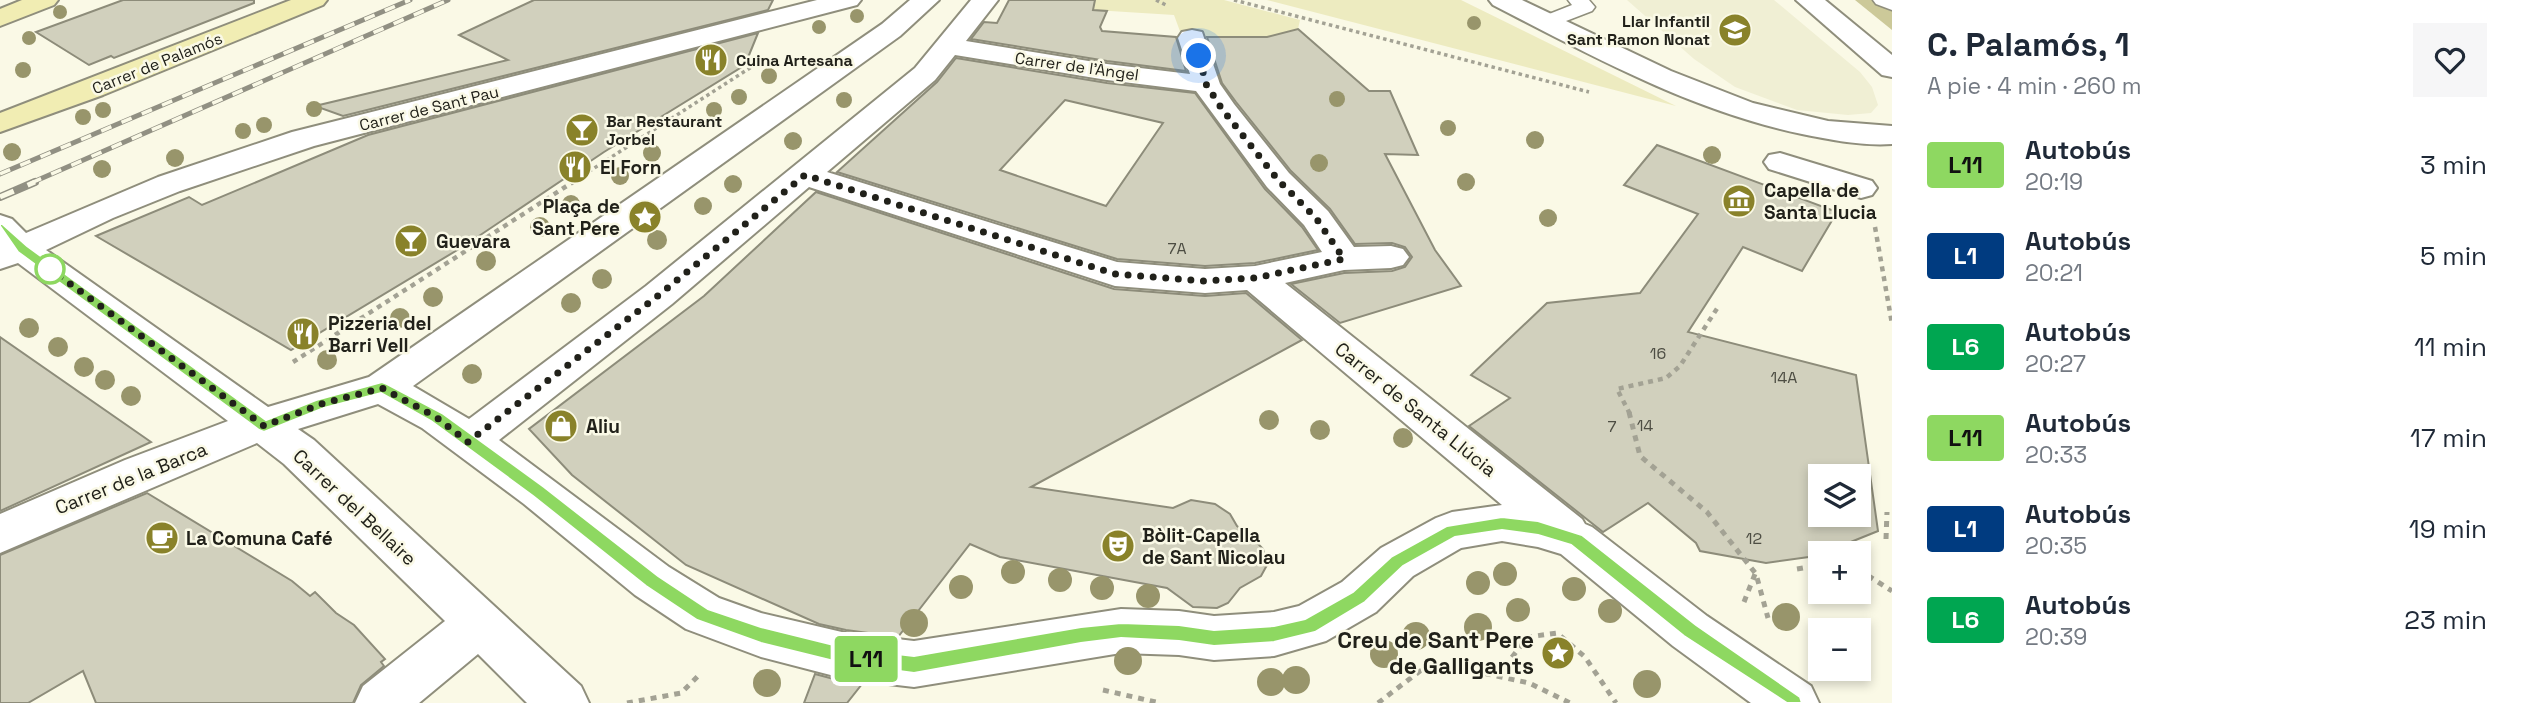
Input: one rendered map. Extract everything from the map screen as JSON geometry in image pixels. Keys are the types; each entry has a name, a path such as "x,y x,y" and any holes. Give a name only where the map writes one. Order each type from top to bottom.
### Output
{"street":[{"path":"1,18 45,0"},
{"name":"Carrer de Palamós","path":"0,123 93,89 314,0"},
{"name":"Carrer de Sant Pau","path":"8,244 169,184 303,139 848,0"},
{"path":"468,442 659,295 925,74 985,0"},
{"path":"1502,0 1718,101 1796,125 1860,135 1892,135"},
{"path":"1809,0 1892,69"},
{"path":"264,426 321,404 382,388 911,4"},
{"path":"1192,38 1206,84 1222,109 1278,180 1316,218 1344,259"},
{"name":"Carrer de l'Àngel","path":"948,46 1094,70 1206,84"},
{"path":"1780,162 1875,199"},
{"path":"805,175 1115,274 1205,281 1255,278 1344,259 1391,257"},
{"name":"Carrer del Bellaire","path":"8,244 299,452 563,703"},
{"name":"Carrer de Santa Llúcia","path":"1255,278 1690,631 1793,703"},
{"name":"Carrer de Santa Llúcia","path":"382,388 436,417 539,492 652,581 703,614 761,635 846,656 914,664 1081,635 1121,631 1179,633 1214,638 1274,634 1309,626 1339,609 1359,597 1397,562 1452,531 1502,523 1538,528 1576,540"},
{"name":"Carrer de la Barca","path":"0,534 151,466 264,426"},
{"path":"381,703 479,623"}],"lane":[{"path":"1546,22 1585,7 1578,0"},
{"path":"1884,0 1892,4"}],"path":[{"path":"1234,0 1592,93"},
{"path":"293,362 764,60"},
{"path":"664,123 677,128"},
{"path":"1875,199 1892,324"},
{"path":"1718,307 1680,366 1666,378 1617,389 1633,419 1640,456 1707,512 1756,574 1745,601"},
{"path":"1886,539 1887,512"},
{"path":"1797,569 1808,567"},
{"path":"1871,577 1892,591"},
{"path":"1497,676 1528,637 1557,633 1585,657 1616,703"},
{"path":"1378,703 1420,671 1441,664 1528,683 1570,703"},
{"path":"627,703 681,693 701,673"}],"shaded area":[{"path":"1095,0 1224,0 1300,20 1298,29 1267,37 1193,38 1185,45 1174,15 1094,10"},
{"path":"1267,0 1461,0 1676,106"},
{"name":"Llar Infantil Sant Ramon Nonat","path":"1627,0 1774,0 1860,72 1872,87 1878,105 1871,113 1848,115 1797,110 1735,87 1694,59"},
{"path":"1855,0 1892,0 1892,30"}],"building":[{"path":"123,0 254,0 254,3 114,58 111,56 89,65 36,32"},
{"path":"534,0 773,0 768,10 343,116 315,106 508,60 459,35"},
{"path":"1009,0 1095,0 1093,10 1107,11 1100,27 1102,31 1176,37 1186,71 971,39 984,22 997,23"},
{"path":"1298,29 1369,91 1390,91 1418,155 1385,154 1435,250 1461,286 1340,323 1291,284 1344,273 1392,271 1405,267 1412,257 1405,247 1392,243 1355,244 1330,209 1291,171 1222,83 1207,37 1267,37"},
{"path":"758,33 745,65 604,152 464,246 291,350 96,236 189,197 202,205 368,135"},
{"path":"956,58 1107,83 1195,93 1265,189 1302,227 1318,250 1255,263 1205,266 1117,259 837,172 937,82","holes":["1065,100 1163,123 1106,206 1000,170"]},
{"path":"1657,145 1837,212 1802,271 1743,247 1688,332 1856,375 1869,464 1808,464 1808,527 1871,527 1871,481 1878,531 1853,541 1808,541 1808,557 1766,563 1700,551 1696,543 1648,503 1603,532 1469,426 1510,398 1471,375 1547,303 1640,293 1698,214 1624,185"},
{"path":"816,192 1114,289 1205,296 1246,293 1302,340 1031,487 1173,508 1191,500 1215,504 1230,514 1237,526 1263,549 1267,565 1261,576 1240,588 1228,603 1217,608 1193,607 1167,588 1000,557 970,544 898,637 846,630 819,624 686,565 572,475 529,429 704,296"},
{"path":"0,337 151,442 0,511"},
{"path":"147,493 292,581 310,596 315,592 336,613 354,625 385,659 381,662 384,666 361,685 353,703 96,703 83,671 28,703 0,703 0,555"},
{"path":"815,674 862,684 847,703 804,703"}],"railway":[{"path":"0,174 410,0"},
{"path":"31,183 448,0"},
{"path":"0,197 35,182"}],"bus line":[{"name":"L11","path":"0,226 23,249 264,426 321,404 382,388 436,417 539,492 652,581 703,614 761,635 846,656 914,664 1081,635 1121,631 1179,633 1214,638 1274,634 1309,626 1342,607 1359,597 1397,562 1452,531 1502,523 1538,528 1576,540 1690,631 1793,703"}],"place":[{"name":"Llar Infantil Sant Ramon Nonat","path":"1735,30"},
{"name":"Cuina Artesana","path":"711,60"},
{"name":"Bar Restaurant Jorbel","path":"582,130"},
{"name":"El Forn","path":"575,167"},
{"name":"Capella de Santa Llucia","path":"1739,201"},
{"name":"Plaça de Sant Pere","path":"645,217"},
{"name":"Guevara","path":"411,241"},
{"name":"Pizzeria del Barri Vell","path":"303,334"},
{"name":"Aliu","path":"561,426"},
{"name":"La Comuna Café","path":"162,538"},
{"name":"Bòlit-Capella de Sant Nicolau","path":"1118,546"},
{"name":"Creu de Sant Pere de Galligants","path":"1558,653"}],"route":[{"path":"50,269 264,426 321,404 382,388 436,417 468,442 659,295 805,175 1115,274 1205,281 1255,278 1344,259 1316,218 1278,180 1222,109 1206,84 1199,56"}]}
